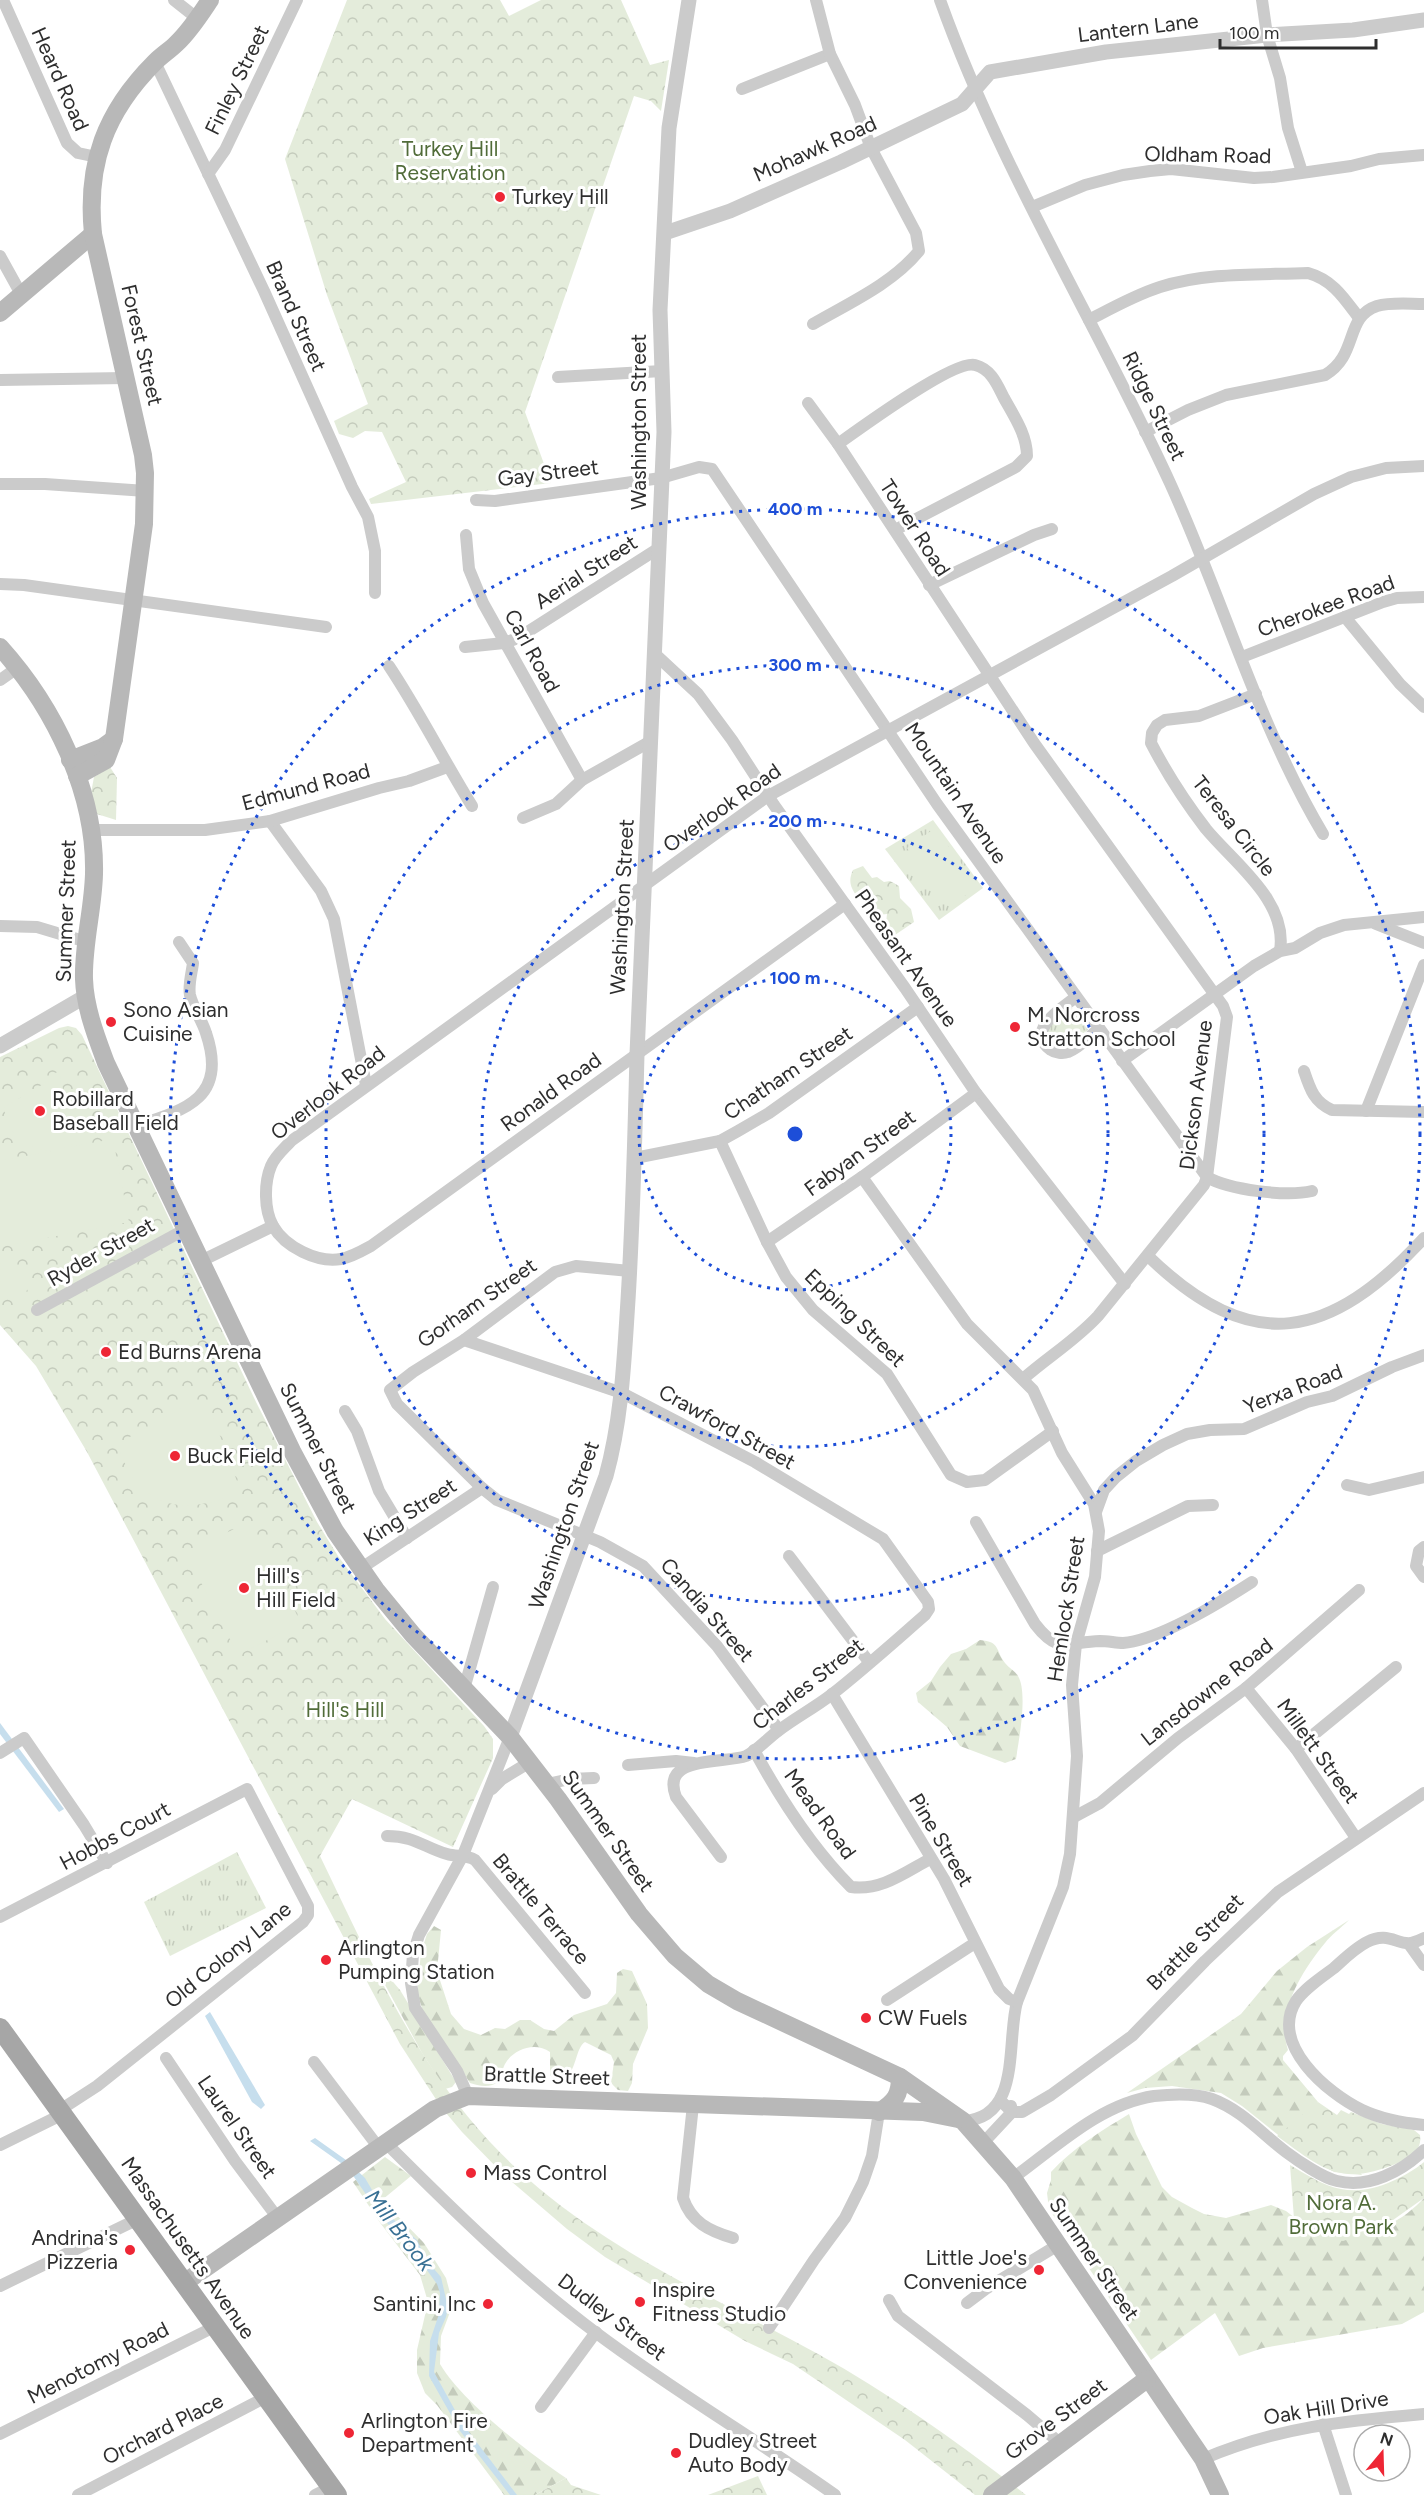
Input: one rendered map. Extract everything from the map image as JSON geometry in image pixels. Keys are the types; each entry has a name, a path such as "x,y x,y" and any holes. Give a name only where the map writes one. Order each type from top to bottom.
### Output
{"main road":[{"name":"Forest Street","path":"73,768 114,739 144,524 146,491 143,455 93,234 90,204 97,157 110,123 131,91 155,62 178,43 198,20 210,0"},
{"path":"0,313 93,234"},
{"name":"Summer Street","path":"0,647 40,701 73,768 91,830 94,872 84,978 86,996 106,1063 199,1262 310,1488 360,1569 395,1614 510,1737 547,1784 650,1928 688,1968 737,2001 900,2077 963,2121 984,2142 1013,2178 1203,2459 1220,2495"},
{"name":"Massachusetts Avenue","path":"0,2028 266,2397 328,2492"},
{"path":"879,2112 896,2100 900,2089 900,2077"},
{"name":"Brattle Street","path":"184,2283 435,2109 468,2096 923,2112 963,2121"},
{"name":"Grove Street","path":"992,2495 1147,2379"}],"street":[{"name":"Heard Road","path":"3,0 67,143 78,153 97,157"},
{"path":"174,0 198,20"},
{"name":"Finley Street","path":"208,174 225,150 297,0"},
{"name":"Washington Street","path":"468,2096 457,2071 413,2003 411,1977 413,1954 419,1935 463,1855 510,1737 585,1535 612,1455 622,1393 635,1158 637,1054 664,432 660,310 666,233 669,128 689,0"},
{"path":"813,324 888,279 908,265 919,251 916,233 871,148 855,105 830,54 816,0"},
{"name":"Ridge Street","path":"940,0 974,90 1172,488 1256,694 1305,803 1323,834"},
{"path":"1262,0 1267,35 1280,78 1288,128 1302,172"},
{"name":"Lantern Lane","path":"974,90 990,72 1107,52 1267,35 1353,30 1424,20"},
{"path":"742,89 830,54"},
{"name":"Brand Street","path":"155,62 368,517 375,551 375,593"},
{"name":"Mohawk Road","path":"666,233 730,211 871,148 962,104 974,90"},
{"name":"Oldham Road","path":"1032,207 1085,185 1150,171 1171,169 1205,171 1254,178 1424,155"},
{"path":"0,256 21,294"},
{"path":"1089,320 1142,293 1183,281 1205,277 1308,273 1321,276 1332,283 1359,318"},
{"path":"1145,432 1188,410 1226,395 1325,375 1344,359 1359,318 1368,310 1379,306 1424,304"},
{"path":"838,444 905,399 962,365 974,364 988,371 998,386 1027,443 1027,456 1016,467 895,530"},
{"path":"558,377 662,372"},
{"path":"0,380 125,378"},
{"name":"Tower Road","path":"808,403 838,444 988,674"},
{"name":"Overlook Road","path":"273,1226 268,1211 267,1181 271,1167 291,1141 768,796 1202,559 1314,494 1350,477 1386,468 1424,466"},
{"name":"Mountain Avenue","path":"661,478 699,467 712,469 889,729 937,804 1207,1176"},
{"name":"Gay Street","path":"476,500 495,501 661,478"},
{"path":"0,484 45,484 146,491"},
{"path":"929,585 1034,535 1052,529"},
{"name":"Carl Road","path":"466,535 469,569 483,603 582,780"},
{"name":"Aerial Street","path":"465,647 504,643 534,629 659,548"},
{"path":"0,584 24,585 326,627"},
{"name":"Cherokee Road","path":"1242,657 1369,606 1397,598 1424,597"},
{"path":"1345,617 1400,684 1424,707"},
{"name":"Pheasant Avenue","path":"656,655 698,694 976,1093 1125,1284"},
{"path":"389,666 413,702 447,767 472,806"},
{"path":"0,680 17,668"},
{"name":"Dickson Avenue","path":"988,674 1034,743 1216,995 1227,1017 1207,1176 1196,1196 1086,1329 1023,1378"},
{"name":"Teresa Circle","path":"1256,694 1199,716 1165,720 1157,725 1152,733 1151,743 1197,816 1254,881 1271,907 1281,931 1280,951"},
{"path":"523,818 556,804 582,780 651,741"},
{"name":"Edmund Road","path":"91,830 197,830 270,821 409,781 447,767"},
{"path":"270,821 321,891 334,919 366,1085"},
{"name":"Ronald Road","path":"273,1226 282,1237 305,1253 332,1259 356,1254 381,1240 845,904"},
{"path":"1122,1061 1254,966 1280,951 1295,948 1332,928 1424,917"},
{"path":"1372,922 1424,944"},
{"path":"0,926 38,927 87,942"},
{"path":"135,1126 181,1110 195,1102 205,1092 212,1075 212,1055 189,993 193,963 179,942"},
{"path":"1365,1111 1424,965"},
{"path":"0,1046 86,996"},
{"path":"1076,997 1048,1019 1043,1027 1041,1038 1046,1046 1058,1053 1068,1053 1099,1029"},
{"name":"Chatham Street","path":"635,1158 720,1141 761,1118 918,1007"},
{"path":"1304,1071 1311,1092 1320,1105 1332,1110 1424,1112"},
{"name":"Fabyan Street","path":"767,1242 862,1177 976,1093"},
{"name":"Epping Street","path":"720,1141 767,1242 786,1277 804,1302 875,1362 892,1380 948,1472 955,1478 972,1483 985,1480 1053,1431"},
{"path":"1207,1176 1217,1183 1288,1194 1312,1191"},
{"name":"Hemlock Street","path":"862,1177 967,1324 1033,1390 1062,1453 1094,1504 1096,1512 1099,1531 1095,1577 1076,1644 1072,1685 1077,1756 1070,1854 1064,1887 1013,2017 1008,2078 1012,2112"},
{"path":"199,1262 273,1226"},
{"name":"Ryder Street","path":"37,1310 184,1230"},
{"path":"1148,1256 1172,1280 1234,1316 1257,1323 1289,1324 1326,1314 1345,1304 1376,1282 1424,1238"},
{"name":"Gorham Street","path":"390,1390 413,1371 464,1340 555,1272 576,1266 630,1271"},
{"name":"Crawford Street","path":"464,1340 622,1393 755,1462 878,1535 890,1547 930,1608"},
{"name":"Yerxa Road","path":"1096,1512 1104,1490 1116,1477 1136,1461 1163,1445 1187,1434 1210,1430 1244,1429 1307,1402 1332,1396 1392,1367 1424,1355"},
{"name":"Candia Street","path":"390,1390 397,1404 482,1488 506,1505 585,1535 628,1556 652,1575 717,1646 779,1730"},
{"path":"345,1412 357,1431 379,1491 407,1538"},
{"path":"1347,1485 1369,1490 1424,1477"},
{"name":"King Street","path":"360,1569 482,1488"},
{"path":"1097,1551 1188,1506 1213,1505"},
{"path":"976,1522 1035,1624 1046,1638 1060,1645 1101,1641 1124,1643 1149,1636 1211,1608 1252,1582"},
{"path":"1424,1547 1419,1551 1416,1566 1424,1577"},
{"path":"789,1556 869,1662"},
{"path":"464,1689 493,1587"},
{"name":"Lansdowne Road","path":"1074,1817 1100,1803 1178,1738 1246,1688 1359,1590"},
{"name":"Charles Street","path":"628,1765 676,1761 696,1763 746,1756 832,1694 925,1615 930,1608"},
{"path":"1296,1749 1396,1667"},
{"name":"Millett Street","path":"1246,1688 1296,1749 1356,1838"},
{"name":"Pine Street","path":"832,1694 944,1879 999,1989 1009,1999 1017,2002"},
{"path":"9,1748 24,1738 84,1825 107,1863"},
{"name":"Mead Road","path":"754,1750 773,1786 838,1874 851,1887 867,1889 888,1882 930,1859"},
{"name":"Washington Street","path":"488,1795 502,1779 530,1762"},
{"path":"696,1763 676,1776 674,1791 680,1803 721,1857"},
{"path":"547,1784 570,1779 594,1778"},
{"name":"Hobbs Court","path":"0,1917 247,1789"},
{"name":"Old Colony Lane","path":"62,2112 307,1918 309,1909 307,1903 247,1789"},
{"name":"Brattle Street","path":"1012,2112 1022,2112 1051,2095 1132,2036 1205,1961 1278,1892 1424,1793"},
{"path":"387,1836 408,1837 446,1854 463,1855"},
{"name":"Brattle Terrace","path":"463,1855 478,1863 585,1993"},
{"path":"1424,1965 1409,1944 1393,1938 1379,1938 1366,1942 1311,1986 1296,2001 1290,2018 1289,2032 1292,2043 1306,2065 1319,2081 1338,2096 1383,2118 1424,2125"},
{"path":"1409,1944 1424,1938"},
{"path":"887,2000 975,1943"},
{"name":"Laurel Street","path":"166,2058 235,2161 277,2217"},
{"name":"Dudley Street","path":"314,2062 383,2145 492,2248 596,2332 668,2384 835,2495"},
{"name":"Hemlock Street","path":"1001,2101 1008,2078"},
{"path":"1013,2178 1120,2104 1182,2094 1211,2098 1239,2112 1287,2153 1336,2181 1355,2182 1380,2178 1408,2165 1424,2150"},
{"path":"963,2121 982,2117 1001,2101 1012,2112 984,2142"},
{"path":"693,2105 683,2198 687,2210 697,2221 710,2231 733,2238"},
{"path":"0,2145 62,2112"},
{"path":"769,2328 845,2218 863,2182 872,2156 879,2112"},
{"path":"0,2286 138,2219"},
{"path":"967,2303 987,2288 1059,2245"},
{"path":"889,2300 898,2316 1027,2415 1061,2444"},
{"name":"Menotomy Road","path":"0,2434 214,2327"},
{"path":"541,2407 596,2332"},
{"name":"Orchard Place","path":"78,2495 266,2397"},
{"name":"Oak Hill Drive","path":"1203,2459 1236,2445 1286,2430 1424,2414"},
{"path":"1323,2424 1346,2495"}],"green space":[{"name":"Turkey Hill Reservation","path":"347,0 500,0 509,16 541,0 621,0 650,65 669,60 661,111 651,101 634,96 525,412 551,483 371,504 369,499 406,482 382,432 365,431 353,438 339,434 334,421 368,404 327,295 285,159"},
{"path":"110,767 117,778 116,820 97,814 91,793 94,777"},
{"path":"933,820 983,888 939,920 885,849"},
{"path":"935,828 978,886 951,906 907,848"},
{"path":"863,866 872,878 877,877 884,882 890,881 899,886 900,898 911,909 914,922 895,935 886,923 887,914 878,915 866,898 860,900 853,890 850,879 853,870"},
{"path":"1071,1007 1088,1030 1070,1043 1058,1046 1049,1040 1047,1027"},
{"name":"Hill's Hill","path":"68,1026 76,1028 82,1035 256,1402 317,1522 338,1556 385,1619 484,1726 493,1739 493,1758 453,1847 352,1799 320,1856 375,1969 415,2042 463,2111 490,2142 525,2176 563,2207 645,2261 845,2369 950,2439 1026,2495 975,2495 905,2440 793,2364 745,2341 605,2257 567,2229 504,2175 441,2107 400,2044 87,1452 36,1366 0,1325 0,1057 59,1028"},
{"path":"58,1072 61,1076 60,1083 87,1130 75,1142 64,1148 113,1139 129,1222 0,1247 0,1161 51,1151 25,1144 19,1139 9,1125 4,1107 50,1080 52,1074"},
{"path":"1,1258 31,1286 15,1303 0,1288"},
{"name":"Buck Field","path":"194,1401 209,1406 241,1492 214,1502 173,1504 148,1493 136,1482 117,1444"},
{"name":"Hill's Hill Field","path":"250,1521 301,1623 238,1655 186,1553"},
{"path":"980,1640 997,1647 1005,1663 1018,1676 1021,1683 1022,1716 1016,1759 1005,1763 960,1746 947,1727 918,1702 916,1693 931,1681 951,1654 966,1649"},
{"path":"237,1852 266,1908 170,1956 144,1902"},
{"path":"1349,1920 1316,1954 1293,1993 1285,2022 1288,2050 1283,2060 1318,2102 1312,2112 1362,2175 1334,2172 1297,2150 1242,2106 1221,2093 1172,2086 1145,2088 1127,2093 1241,2014 1277,1971 1307,1947"},
{"path":"434,1926 441,1930 437,1971 451,2014 464,2029 481,2035 495,2028 505,2029 520,2020 530,2020 544,2029 554,2031 574,2015 607,2004 616,1993 617,1973 623,1969 632,1971 647,2004 648,2028 633,2064 632,2083 628,2091 618,2090 611,2083 614,2062 611,2055 585,2042 579,2049 571,2072 561,2084 550,2075 550,2052 538,2047 525,2048 513,2054 495,2084 484,2086 470,2083 423,2011 417,1993 421,1952 427,1934"},
{"path":"377,1970 388,1976 400,1990 456,2082 452,2087 445,2089 422,2053"},
{"path":"1318,2102 1337,2115 1341,2110 1382,2124 1414,2130 1420,2135 1420,2144 1413,2155 1380,2169 1348,2174 1335,2172 1308,2158 1277,2136"},
{"path":"1129,2114 1136,2134 1162,2187 1172,2197 1204,2214 1226,2218 1271,2205 1286,2211 1308,2228 1364,2234 1397,2220 1424,2198 1424,2312 1402,2324 1263,2348 1239,2356 1215,2313 1151,2360 1049,2209 1047,2193 1051,2172 1060,2163 1088,2140"},
{"path":"385,2157 411,2176 382,2200 424,2243 446,2278 453,2304 441,2336 440,2364 464,2395 497,2426 566,2478 535,2495 504,2495 437,2405 425,2393 417,2373 417,2350 428,2302 420,2275 381,2224 353,2182"},
{"name":"Nora A. Brown Park","path":"1424,2162 1424,2198 1386,2225 1372,2228 1364,2234 1343,2241 1308,2228 1294,2219 1290,2165 1328,2185 1341,2189 1363,2190 1396,2180"},
{"path":"758,2476 767,2495 708,2495"},
{"path":"566,2478 571,2485 601,2495 535,2495"}],"water":[{"path":"0,1723 64,1809 59,1812 0,1734"},
{"path":"210,2012 265,2105 261,2109 252,2102 205,2016"},
{"name":"Mill Brook","path":"315,2138 346,2160 365,2178 385,2212 417,2240 427,2261 441,2277 448,2308 439,2333 434,2372 462,2423 517,2495 510,2495 460,2431 429,2376 430,2341 439,2314 440,2293 437,2284 408,2244 383,2219 354,2177 341,2163 310,2141"}],"place":[{"name":"Turkey Hill","path":"500,197"},
{"name":"Sono Asian Cuisine","path":"111,1022"},
{"name":"M. Norcross Stratton School","path":"1015,1027"},
{"name":"Robillard Baseball Field","path":"40,1111"},
{"name":"Ed Burns Arena","path":"106,1352"},
{"name":"Buck Field","path":"175,1456"},
{"name":"Hill's Hill Field","path":"244,1588"},
{"name":"Arlington Pumping Station","path":"326,1960"},
{"name":"CW Fuels","path":"866,2018"},
{"name":"Mass Control","path":"471,2173"},
{"name":"Andrina's Pizzeria","path":"130,2250"},
{"name":"Little Joe's Convenience","path":"1039,2270"},
{"name":"Inspire Fitness Studio","path":"640,2302"},
{"name":"Santini, Inc","path":"488,2304"},
{"name":"Arlington Fire Department","path":"349,2433"},
{"name":"Dudley Street Auto Body","path":"676,2453"}]}
